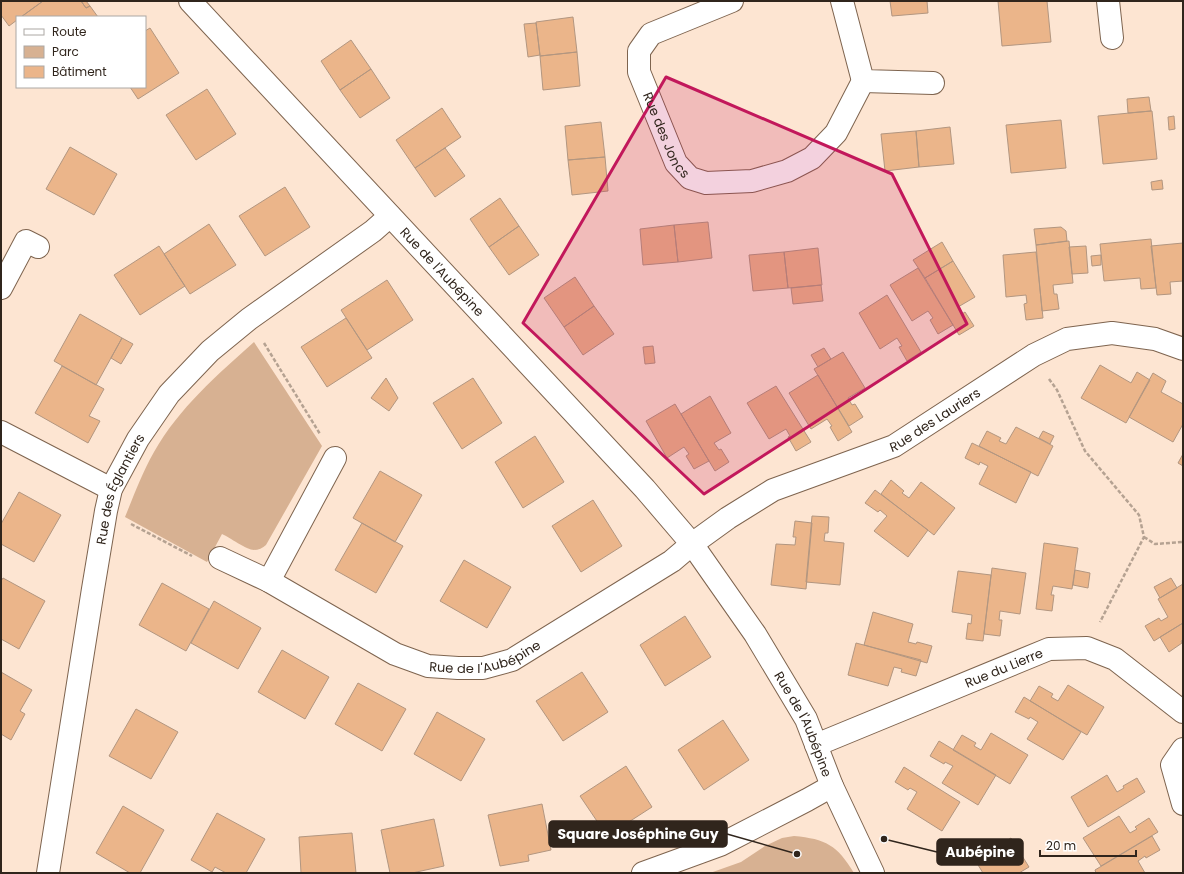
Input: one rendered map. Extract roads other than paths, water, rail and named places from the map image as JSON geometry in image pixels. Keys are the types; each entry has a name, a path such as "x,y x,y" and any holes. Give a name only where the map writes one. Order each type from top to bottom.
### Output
{"street":[{"name":"Rue de l'Aubépine","path":"190,1 645,489 692,544 755,634 806,720 832,786 873,873"},
{"name":"Rue des Joncs","path":"732,1 651,34 639,51 639,72 676,163 690,178 706,183 752,181 787,171 812,158 836,133 863,81"},
{"path":"842,1 863,81 933,83"},
{"path":"1108,1 1112,38"},
{"name":"Rue des Églantiers","path":"48,873 92,588 111,489 138,439 169,394 210,351 249,319 373,231 390,216"},
{"path":"1,288 26,241 38,247"},
{"name":"Rue des Lauriers","path":"692,544 728,518 773,490 894,446 1034,355 1067,339 1112,333 1155,339 1183,349"},
{"path":"1,432 111,489"},
{"path":"269,580 335,458"},
{"name":"Rue de l'Aubépine","path":"220,558 269,580 395,654 428,666 482,668 512,660 672,561 692,544"},
{"name":"Rue du Lierre","path":"816,744 1049,649 1087,648 1115,659 1183,712"},
{"path":"1183,749 1172,765 1183,804"},
{"path":"643,873 720,845 832,786"}],"place":[{"name":"Aubépine","path":"884,839"},
{"name":"Square Joséphine Guy","path":"797,854"}]}
